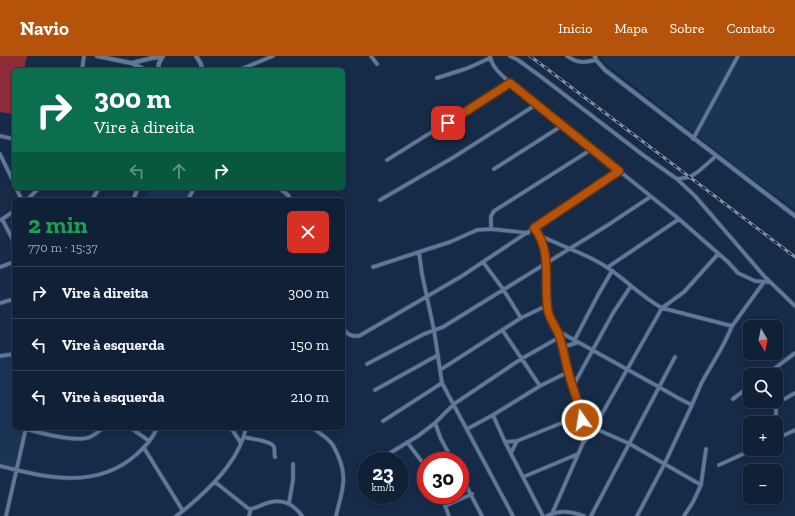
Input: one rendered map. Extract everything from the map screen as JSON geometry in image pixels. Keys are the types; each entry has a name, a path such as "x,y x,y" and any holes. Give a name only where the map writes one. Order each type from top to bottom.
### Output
{"street":[{"path":"82,68 84,56"},
{"path":"97,56 132,63 142,68"},
{"path":"132,63 163,56"},
{"path":"158,68 163,56"},
{"path":"197,56 202,68"},
{"path":"244,68 273,56"},
{"path":"371,56 377,64"},
{"path":"510,56 540,76 643,155 677,179 695,196 769,282 795,306"},
{"path":"567,56 577,62 582,63 595,58 604,70 795,216"},
{"path":"693,139 738,56"},
{"path":"437,78 480,64 490,57 498,72 510,83 679,219 728,262 738,273 755,281 769,282"},
{"path":"387,160 510,83"},
{"path":"380,200 454,158 537,104"},
{"path":"494,169 563,125"},
{"path":"0,136 12,139"},
{"path":"491,228 491,216 494,211 592,149"},
{"path":"0,154 12,180"},
{"path":"677,179 690,176 699,171 716,156"},
{"path":"345,331 347,334 352,336 359,336 462,276 619,171"},
{"path":"29,198 37,190"},
{"path":"286,190 283,192 288,195 289,198"},
{"path":"367,364 434,330 443,327 650,197"},
{"path":"12,212 1,220 12,239"},
{"path":"608,267 679,219"},
{"path":"372,266 450,242 477,230 491,228 528,233"},
{"path":"534,228 541,236 546,254 548,305 551,321 560,336 568,372 581,411 583,443"},
{"path":"541,236 570,248 608,267 653,303 662,308 732,326"},
{"path":"419,252 442,382 513,516"},
{"path":"551,514 583,443 594,428 662,308 684,292 718,254"},
{"path":"483,262 521,318"},
{"path":"0,267 12,263"},
{"path":"564,354 566,346 575,342 598,295 612,271"},
{"path":"636,516 664,465 701,384 729,335 732,326 764,282"},
{"path":"573,386 613,313 631,286"},
{"path":"0,303 12,300"},
{"path":"440,370 503,331 521,318 548,305"},
{"path":"503,331 540,386"},
{"path":"558,331 575,342 627,369 680,400 692,404"},
{"path":"392,452 436,423 454,404 521,359 560,336"},
{"path":"775,368 795,353"},
{"path":"0,356 12,354"},
{"path":"375,390 438,355"},
{"path":"591,516 675,357"},
{"path":"467,429 540,386 568,372"},
{"path":"383,421 442,382"},
{"path":"733,398 743,391"},
{"path":"776,416 776,405 795,393"},
{"path":"505,442 517,441 574,418 581,411"},
{"path":"493,415 542,516"},
{"path":"574,418 582,420 594,428 630,444 701,485"},
{"path":"436,423 441,439 448,452"},
{"path":"6,516 26,430"},
{"path":"30,430 53,436 76,439 90,438 101,430"},
{"path":"134,430 149,441"},
{"path":"0,466 65,479 89,477 109,472 129,461 144,448 156,430"},
{"path":"232,430 241,443"},
{"path":"178,516 215,482 232,460 244,437 246,430"},
{"path":"316,430 332,443 343,469 343,486 336,516"},
{"path":"783,436 795,430"},
{"path":"244,437 265,441 272,444 275,457"},
{"path":"511,453 517,441"},
{"path":"407,442 417,455"},
{"path":"144,448 183,511"},
{"path":"684,516 701,485 706,449"},
{"path":"523,477 578,454"},
{"path":"719,465 743,454"},
{"path":"289,503 293,480 293,464"},
{"path":"215,482 251,509"},
{"path":"469,489 482,516"},
{"path":"449,516 445,506 472,494"},
{"path":"251,509 277,501 289,503 302,516"},
{"path":"249,516 251,509"},
{"path":"547,516 561,512 577,513 584,516"}],"shaded area":[{"path":"0,56 27,56 24,68 12,68 12,114 0,112"},
{"path":"601,56 795,56 795,209 754,180 604,62"},
{"path":"148,190 190,190 187,198 146,198"},
{"path":"12,355 12,430 26,430 17,468 0,464 0,358"}],"railway":[{"path":"530,56 795,257"}],"route":[{"path":"448,123 510,83 619,171 534,228 541,236 546,254 548,312 551,321 560,336 568,372 581,411 582,420"}]}
